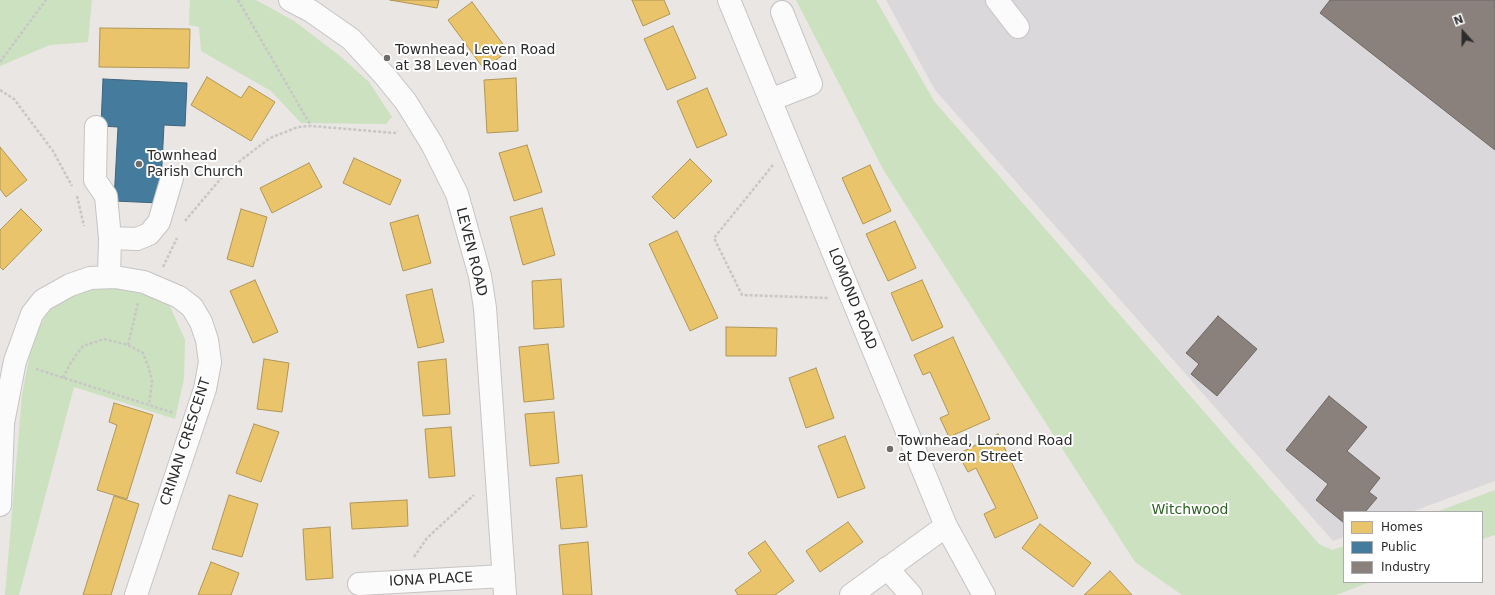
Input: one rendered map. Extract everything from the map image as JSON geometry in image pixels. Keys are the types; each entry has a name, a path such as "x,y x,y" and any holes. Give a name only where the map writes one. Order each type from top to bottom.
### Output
{"street":[{"name":"LEVEN ROAD","path":"290,0 311,11 351,39 385,76 415,116 440,158 457,194 480,276 485,308 504,585"},
{"name":"LOMOND ROAD","path":"729,0 946,526 984,595"},
{"path":"997,0 1018,27"},
{"path":"770,100 811,84 782,12"},
{"path":"96,127 95,180 106,196 110,238 109,277"},
{"path":"110,238 137,239 149,234 159,222 172,178"},
{"name":"CRINAN CRESCENT","path":"0,505 1,423 15,361 32,314 43,300 70,285 90,278 109,277 149,284 179,297 192,307 201,322 207,340 210,362 205,389 136,595"},
{"path":"851,595 946,526"},
{"path":"887,568 911,595"},
{"name":"IONA PLACE","path":"359,584 402,582 504,585"}],"path":[{"path":"0,62 46,0"},
{"path":"238,0 310,126"},
{"path":"0,90 14,99 49,145 73,188"},
{"path":"182,226 186,219 234,165 270,138 298,127 310,126 395,133 415,116"},
{"path":"790,145 714,238 742,295 852,298"},
{"path":"76,194 85,229"},
{"path":"128,345 149,284 179,232"},
{"path":"63,378 71,362 83,346 104,339 128,345 143,353 148,366 152,380 149,405"},
{"path":"15,361 63,378 195,420"},
{"path":"402,582 427,538 497,475"}],"shaded area":[{"path":"886,0 1495,0 1495,481 1414,511 1343,511 1343,537 1333,541 935,90"}],"green space":[{"path":"0,0 92,0 88,42 50,45 0,66"},
{"path":"190,0 256,0 294,21 340,56 369,82 392,117 386,124 301,123 271,91 201,51 199,27 189,25"},
{"name":"Witchwood","path":"796,0 876,0 934,101 1319,544 1332,550 1343,546 1343,583 1367,583 1336,595 1182,595 1135,562 884,171"},
{"path":"96,286 129,288 168,302 185,340 184,379 175,419 74,387 19,595 5,595 22,395 33,338 48,312 60,302 75,293"},
{"path":"1495,490 1495,535 1483,539 1483,511 1439,511"}],"building: Homes":[{"path":"390,0 439,0 437,8"},
{"path":"632,0 664,0 670,14 643,26"},
{"path":"472,2 508,51 484,69 448,20"},
{"path":"673,26 696,78 667,90 644,39"},
{"path":"100,28 190,29 189,68 99,67"},
{"path":"207,77 241,98 249,86 275,102 251,141 191,105"},
{"path":"516,78 518,131 487,133 484,80"},
{"path":"707,88 727,135 697,148 677,101"},
{"path":"527,145 542,192 514,201 499,153"},
{"path":"0,147 27,180 6,197 0,189"},
{"path":"354,158 401,180 390,205 343,183"},
{"path":"690,159 712,181 674,219 652,197"},
{"path":"309,163 322,187 272,213 260,188"},
{"path":"870,165 891,211 863,224 842,178"},
{"path":"542,208 555,255 523,265 510,217"},
{"path":"21,209 42,230 3,270 0,267 0,230"},
{"path":"241,209 267,217 253,267 227,259"},
{"path":"418,215 431,263 403,271 390,223"},
{"path":"895,221 916,268 888,281 866,234"},
{"path":"677,231 718,318 690,331 649,244"},
{"path":"561,279 564,327 534,329 532,281"},
{"path":"255,280 278,332 253,343 230,291"},
{"path":"922,280 943,327 912,341 891,293"},
{"path":"432,289 444,342 418,348 406,295"},
{"path":"726,327 777,328 776,356 726,356"},
{"path":"953,337 990,419 949,437 940,418 949,414 930,372 923,375 914,355"},
{"path":"548,344 554,399 524,402 519,347"},
{"path":"264,359 289,363 282,412 257,409"},
{"path":"446,359 450,414 423,416 418,362"},
{"path":"816,368 834,418 806,428 789,378"},
{"path":"114,403 153,415 127,499 97,490 117,425 109,422"},
{"path":"554,412 559,463 530,466 525,414"},
{"path":"254,424 279,432 261,482 236,473"},
{"path":"451,427 455,476 429,478 425,429"},
{"path":"998,434 1038,518 995,538 984,514 996,508 976,468 968,472 958,454"},
{"path":"845,436 865,488 838,498 818,446"},
{"path":"582,475 587,527 561,529 556,478"},
{"path":"229,495 258,504 242,557 212,549"},
{"path":"114,496 139,504 111,595 83,595"},
{"path":"407,500 408,526 352,529 350,503"},
{"path":"848,522 863,542 820,572 806,551"},
{"path":"1040,524 1091,563 1073,587 1022,548"},
{"path":"330,527 333,578 306,580 303,529"},
{"path":"765,541 794,581 775,595 738,595 735,590 761,571 748,553"},
{"path":"588,542 592,595 563,595 559,545"},
{"path":"211,562 239,573 231,595 198,595"},
{"path":"1110,571 1132,595 1084,595"}],"building: Public":[{"name":"Townhead Parish Church","path":"103,79 187,83 185,126 164,125 160,203 114,201 118,127 101,126"}],"building: Industry":[{"path":"1330,0 1495,0 1495,150 1320,13"},
{"path":"1218,316 1257,349 1217,396 1191,374 1199,364 1186,353"},
{"path":"1329,396 1367,427 1347,451 1380,478 1369,492 1377,498 1366,511 1343,511 1343,522 1316,500 1328,484 1286,450"}],"place":[{"name":"Townhead, Leven Road at 38 Leven Road","path":"387,58"},
{"name":"Townhead Parish Church","path":"139,164"},
{"name":"Townhead, Lomond Road at Deveron Street","path":"890,449"}]}
